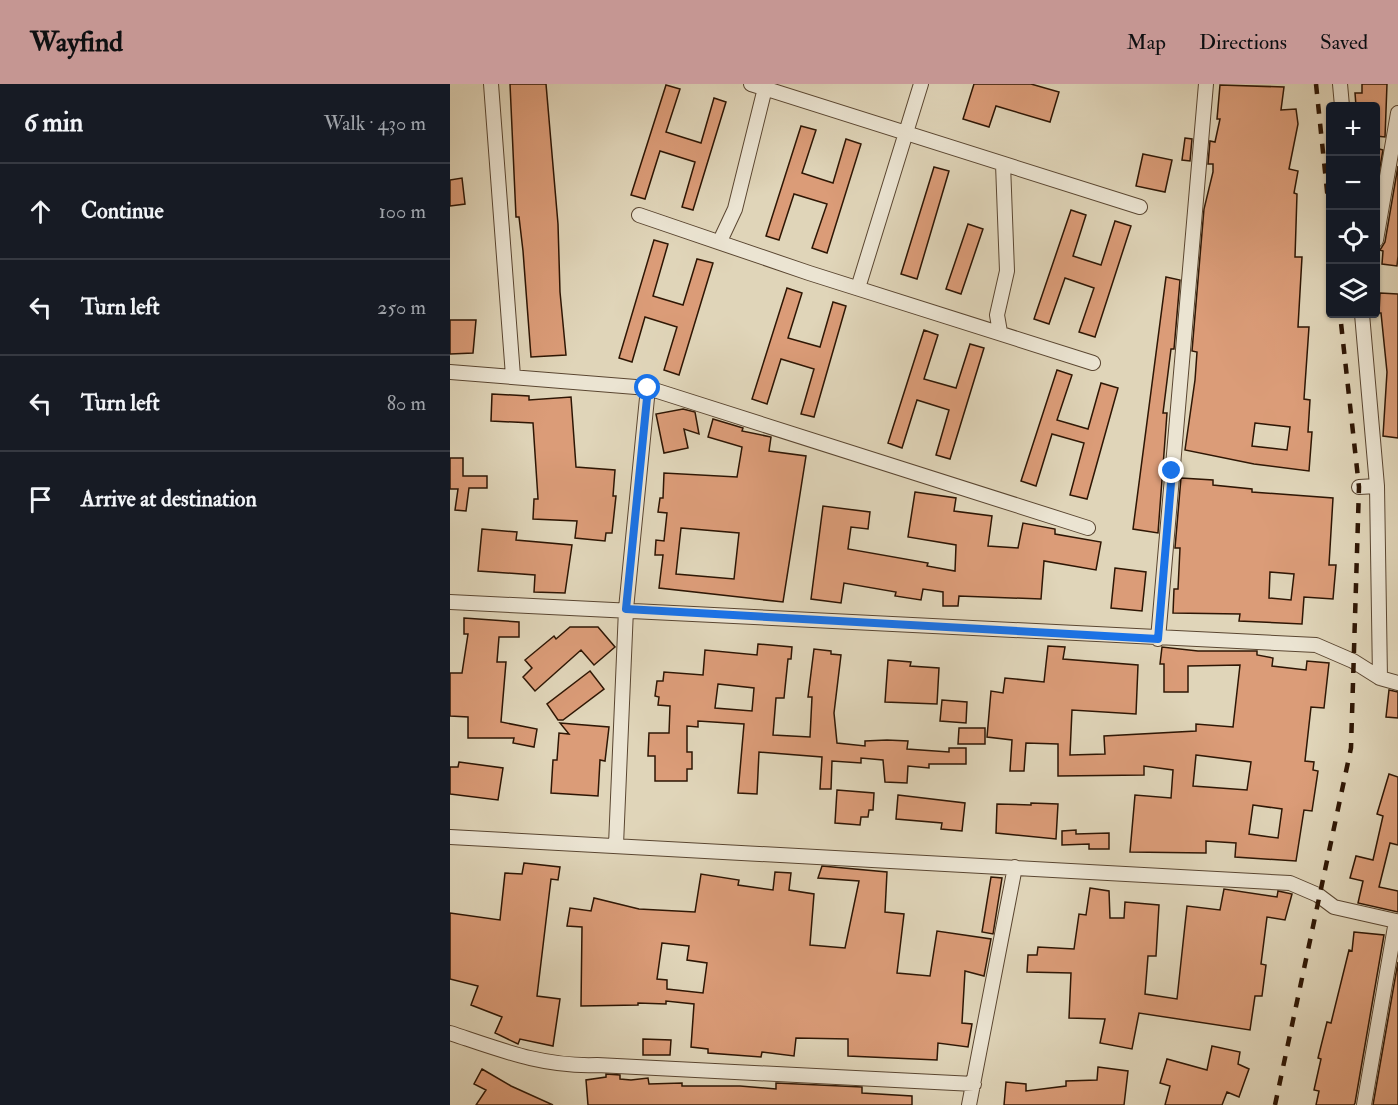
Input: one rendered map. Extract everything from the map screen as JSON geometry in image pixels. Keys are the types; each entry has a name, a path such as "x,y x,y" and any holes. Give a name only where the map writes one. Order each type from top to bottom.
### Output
{"street":[{"path":"491,84 513,376"},
{"path":"751,84 766,86 1140,207"},
{"path":"858,288 921,84"},
{"path":"1158,639 1206,84"},
{"path":"1340,84 1342,102"},
{"path":"720,241 735,209 766,86"},
{"path":"1380,217 1398,113"},
{"path":"1000,332 997,315 1007,271 1003,164"},
{"path":"639,215 1093,363"},
{"path":"1363,318 1377,486 1380,678"},
{"path":"450,372 648,388 1088,528"},
{"path":"616,844 626,609 648,388"},
{"path":"1359,487 1377,486"},
{"path":"450,602 626,609 1158,639 1316,645 1353,661 1380,678 1398,683"},
{"path":"450,837 616,844 1290,883 1318,896 1334,907 1397,921 1364,1105"},
{"path":"969,1105 1015,867"},
{"path":"450,1033 536,1061 569,1066 597,1065 974,1084"}],"building":[{"path":"510,84 546,84 566,355 531,357 523,251 519,217 516,217"},
{"path":"974,84 1031,84 1059,92 1050,122 996,106 989,127 963,119"},
{"path":"1362,84 1387,84 1385,137 1380,136 1380,102 1356,102 1355,93 1362,93"},
{"path":"666,85 680,89 666,132 701,143 714,98 726,102 693,210 682,207 695,162 660,151 645,199 631,195"},
{"path":"1220,85 1284,87 1281,110 1296,109 1298,124 1289,169 1298,171 1294,193 1297,194 1295,257 1302,257 1298,327 1309,327 1304,399 1310,400 1308,432 1312,432 1309,471 1254,464 1185,450 1195,380 1197,352 1192,351 1204,209 1213,172 1213,164 1208,164 1210,141 1215,142 1220,119 1217,119","holes":["1255,423 1290,427 1287,450 1252,446"]},
{"path":"801,126 816,130 802,173 833,183 846,139 861,144 827,253 812,248 827,204 794,194 779,240 766,236"},
{"path":"1185,138 1192,139 1190,161 1182,160"},
{"path":"1380,149 1383,150 1380,167"},
{"path":"1143,154 1172,160 1165,192 1136,186"},
{"path":"1398,166 1397,266 1382,264 1383,251 1380,250 1385,242"},
{"path":"934,167 949,171 917,279 901,274"},
{"path":"462,178 465,204 450,206 450,180"},
{"path":"1071,210 1086,215 1073,256 1101,265 1115,221 1131,226 1095,337 1079,332 1094,288 1065,278 1049,324 1034,319"},
{"path":"968,224 983,229 961,294 946,289"},
{"path":"654,240 668,244 653,296 683,305 697,259 713,263 679,375 664,370 677,327 645,317 632,362 619,358"},
{"path":"1166,277 1180,280 1174,349 1171,349 1163,413 1167,413 1158,533 1133,529"},
{"path":"787,288 802,293 788,338 820,347 833,302 846,306 814,417 801,414 814,369 781,359 767,404 752,399"},
{"path":"1380,293 1398,294 1398,438 1383,436 1387,372"},
{"path":"450,320 476,320 473,353 450,354"},
{"path":"924,330 938,335 924,379 956,388 970,344 984,348 950,459 936,455 949,410 917,400 902,448 888,443"},
{"path":"1057,370 1072,375 1057,420 1088,429 1101,383 1118,388 1087,499 1070,495 1084,443 1052,434 1036,486 1021,481"},
{"path":"492,394 529,396 529,400 571,397 576,467 615,470 613,496 616,496 612,533 606,533 605,541 575,538 577,521 533,519 534,499 538,499 533,423 491,421"},
{"path":"683,409 695,412 699,434 684,429 688,448 664,453 656,414"},
{"path":"713,419 743,428 742,431 771,437 769,451 806,456 783,602 659,588 663,555 655,555 656,540 664,541 667,513 658,512 660,498 663,498 664,473 737,477 742,447 708,437","holes":["681,528 739,533 734,579 676,574"]},
{"path":"450,458 463,458 463,476 487,476 487,488 469,488 466,511 455,510 458,489 450,489"},
{"path":"1181,478 1213,480 1213,485 1252,489 1252,492 1333,498 1329,565 1336,565 1333,599 1304,597 1302,624 1239,621 1240,614 1173,613 1174,589 1178,589 1180,548 1175,548","holes":["1270,572 1294,574 1291,600 1269,598"]},
{"path":"915,492 956,498 954,511 992,516 988,546 1018,548 1023,523 1055,529 1055,534 1101,542 1096,570 1044,561 1041,599 959,596 958,606 943,606 943,592 923,589 921,600 895,596 896,592 844,583 841,603 811,599 823,506 870,512 868,529 851,527 848,549 928,563 927,566 955,571 956,545 908,537"},
{"path":"482,529 517,532 516,540 572,545 565,593 534,592 535,575 478,571"},
{"path":"1115,568 1146,572 1142,611 1111,608"},
{"path":"464,618 519,622 519,637 499,637 497,662 506,662 501,722 537,729 534,747 513,743 514,738 468,738 468,717 450,716 450,673 462,673 468,634 464,634"},
{"path":"570,627 598,627 615,647 594,665 581,650 535,691 523,677 532,668 525,660 554,636 556,639"},
{"path":"758,644 792,647 791,659 788,659 784,698 776,698 773,735 810,737 812,697 808,697 814,649 831,651 831,654 841,655 834,713 837,743 865,746 865,741 887,740 908,741 907,749 949,752 949,748 966,748 966,764 929,764 929,768 908,766 907,783 885,782 883,760 861,758 861,763 832,761 831,789 820,789 822,757 759,752 757,794 738,793 744,724 698,721 698,727 687,726 687,752 692,752 692,769 687,769 687,781 655,781 655,756 648,756 649,733 669,733 670,706 658,705 659,697 655,696 657,681 663,681 664,672 703,675 705,650 757,655","holes":["718,684 754,688 752,711 715,708"]},
{"path":"1048,646 1065,647 1063,659 1138,665 1136,714 1072,710 1070,755 1105,754 1104,736 1196,731 1196,724 1233,727 1240,665 1188,666 1188,692 1164,692 1164,664 1160,664 1162,647 1198,651 1257,651 1257,655 1273,658 1272,666 1306,670 1307,661 1329,663 1324,708 1311,707 1305,761 1314,762 1313,770 1318,771 1312,811 1304,810 1296,861 1235,857 1236,843 1206,841 1206,853 1130,852 1135,795 1171,798 1173,770 1144,766 1144,775 1058,776 1058,744 1026,743 1024,771 1010,771 1012,740 987,737 991,691 1003,693 1005,678 1044,682","holes":["1196,755 1251,762 1247,790 1193,786","1253,805 1282,809 1278,838 1249,834"]},
{"path":"888,660 911,662 910,666 939,668 937,704 885,702"},
{"path":"590,671 604,689 563,720 558,720 547,704"},
{"path":"1389,690 1398,692 1398,718 1386,717"},
{"path":"942,700 967,702 966,723 940,721"},
{"path":"560,723 609,727 605,761 600,760 598,796 551,793 553,760 557,760 559,733 569,734"},
{"path":"959,728 985,728 985,744 958,744"},
{"path":"459,762 503,768 498,800 450,794 450,767 458,767"},
{"path":"1389,774 1398,777 1398,845 1390,843 1379,887 1398,891 1398,912 1358,903 1363,881 1350,878 1356,856 1373,860 1383,816 1377,814"},
{"path":"837,790 874,793 873,810 869,810 868,817 861,817 860,825 835,823"},
{"path":"898,795 965,803 962,831 941,829 942,823 896,819"},
{"path":"1031,803 1058,804 1056,839 996,833 997,804 1031,805"},
{"path":"1076,830 1076,834 1109,833 1109,849 1089,849 1089,844 1062,845 1062,831"},
{"path":"524,863 560,867 558,880 551,879 537,996 560,999 553,1046 520,1039 518,1044 495,1033 502,1017 471,1005 478,986 450,979 450,913 500,920 505,873 522,874"},
{"path":"822,866 887,872 885,912 904,914 897,973 930,976 937,931 991,939 984,976 965,971 962,1023 972,1024 968,1047 938,1043 937,1060 848,1056 848,1039 796,1038 794,1056 762,1052 761,1057 708,1053 708,1049 691,1047 694,1004 666,1001 666,1004 581,1006 582,927 567,926 570,908 591,911 594,898 639,909 695,912 701,874 739,880 738,885 773,890 775,872 791,873 789,890 814,894 810,945 845,948 859,881 818,878","holes":["662,943 689,946 687,960 707,963 703,993 667,989 667,980 657,979"]},
{"path":"991,877 1002,878 993,934 982,932"},
{"path":"1090,888 1109,891 1110,918 1124,918 1125,902 1159,905 1156,956 1148,956 1145,994 1177,999 1187,906 1220,910 1224,889 1277,897 1278,891 1292,894 1285,920 1267,917 1261,964 1266,965 1262,996 1255,996 1250,1030 1139,1013 1132,1049 1100,1043 1105,1019 1069,1018 1071,973 1027,972 1028,955 1037,955 1038,947 1074,949 1079,914 1086,915"},
{"path":"1354,932 1384,935 1355,1103 1354,1105 1316,1105 1319,1091 1314,1090 1321,1059 1318,1058 1327,1022 1331,1023 1349,950 1352,951"},
{"path":"1398,962 1398,1105 1373,1105"},
{"path":"643,1039 671,1040 670,1055 643,1055"},
{"path":"1212,1046 1240,1052 1238,1064 1249,1069 1239,1097 1227,1092 1222,1105 1165,1105 1170,1086 1160,1083 1167,1059 1207,1070"},
{"path":"1098,1067 1128,1071 1124,1105 1004,1105 1006,1082 1026,1084 1026,1091 1066,1086 1066,1081 1097,1080"},
{"path":"482,1069 511,1086 553,1105 476,1105 486,1090 474,1084"},
{"path":"606,1074 620,1075 620,1079 648,1078 649,1084 682,1083 682,1086 740,1086 776,1089 776,1083 862,1087 862,1093 912,1096 912,1105 588,1105 586,1080 606,1077"}],"railway":[{"path":"1316,84 1329,210"},
{"path":"1275,1105 1351,748 1359,487 1340,318"}],"route":[{"path":"648,388 626,609 1158,639 1172,471"}]}
